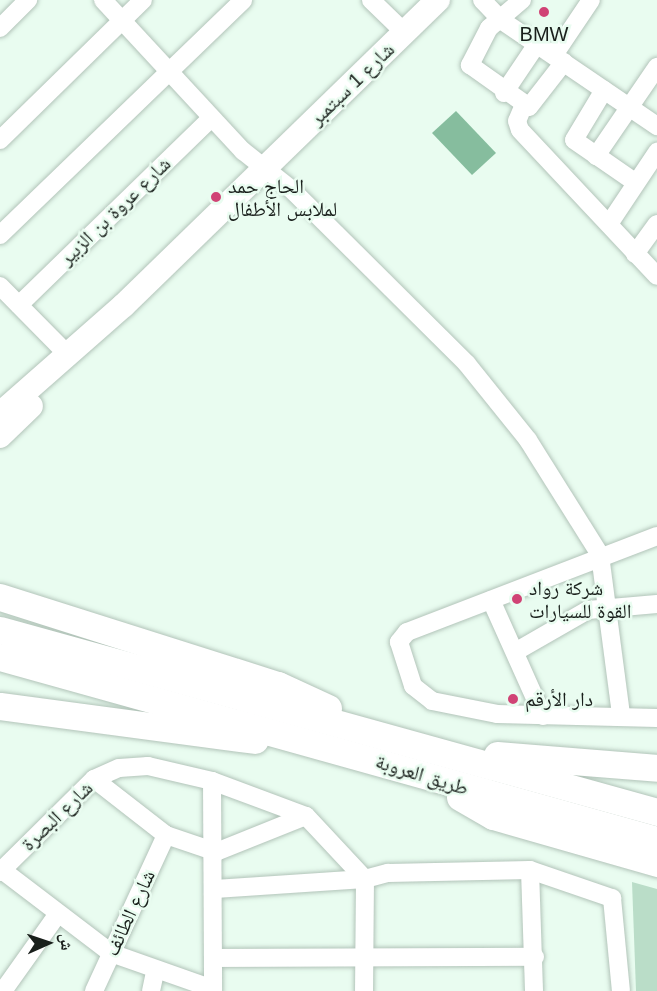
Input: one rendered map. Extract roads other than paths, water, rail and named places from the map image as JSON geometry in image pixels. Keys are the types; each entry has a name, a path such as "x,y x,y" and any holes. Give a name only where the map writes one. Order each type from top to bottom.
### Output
{"highway":[{"path":"5,596 278,685 375,747"},
{"path":"0,630 191,695"},
{"path":"0,657 191,695"},
{"name":"طريق العروبة","path":"191,695 375,747 434,780 657,840"},
{"path":"0,706 375,747"},
{"name":"طريق العروبة","path":"375,747 434,749 657,812"},
{"path":"434,749 657,768"},
{"path":"434,780 493,816 657,863"}],"main road":[{"name":"شارع 1 سبتمبر","path":"124,305 438,0"},
{"path":"0,414 66,353 124,305"},
{"path":"0,436 99,338 124,305"}],"street":[{"path":"0,28 28,0"},
{"path":"103,0 211,118 488,388 566,495 600,555 621,714"},
{"path":"0,140 143,0"},
{"path":"0,235 243,0"},
{"path":"371,0 405,33"},
{"path":"482,0 501,20 657,126"},
{"path":"522,0 501,20 470,59 474,70 524,107 534,105 591,0"},
{"path":"504,93 537,44"},
{"path":"596,156 657,68"},
{"path":"604,90 573,137 636,183"},
{"path":"524,107 517,121 520,130 657,276"},
{"name":"شارع عروة بن الزبير","path":"19,305 211,118"},
{"path":"609,224 657,152"},
{"path":"635,254 657,224"},
{"path":"0,286 66,353"},
{"path":"657,536 600,555 402,636 399,650 413,686 432,700 497,714 543,716 621,714 657,717"},
{"path":"491,600 543,716"},
{"path":"514,652 608,604 657,604"},
{"name":"شارع البصرة","path":"1,871 94,779 119,768 148,766 212,781"},
{"path":"94,779 166,835 216,852 306,816"},
{"path":"1,871 57,915 111,953 155,972 213,990 216,852 212,781 306,816 365,879 364,991"},
{"name":"شارع الطائف","path":"94,991 166,835"},
{"path":"215,889 365,879 388,873 530,870 612,898 621,991"},
{"path":"530,870 535,957 534,991"},
{"path":"3,991 57,915"},
{"path":"215,958 364,955 535,957"},
{"path":"151,991 155,972"}],"place":[{"name":"BMW","path":"544,12"},
{"name":"الحاج حمد لملابس الأطفال","path":"216,197"},
{"name":"شركة رواد القوة للسيارات","path":"517,599"},
{"name":"دار الأرقم","path":"513,699"}]}
